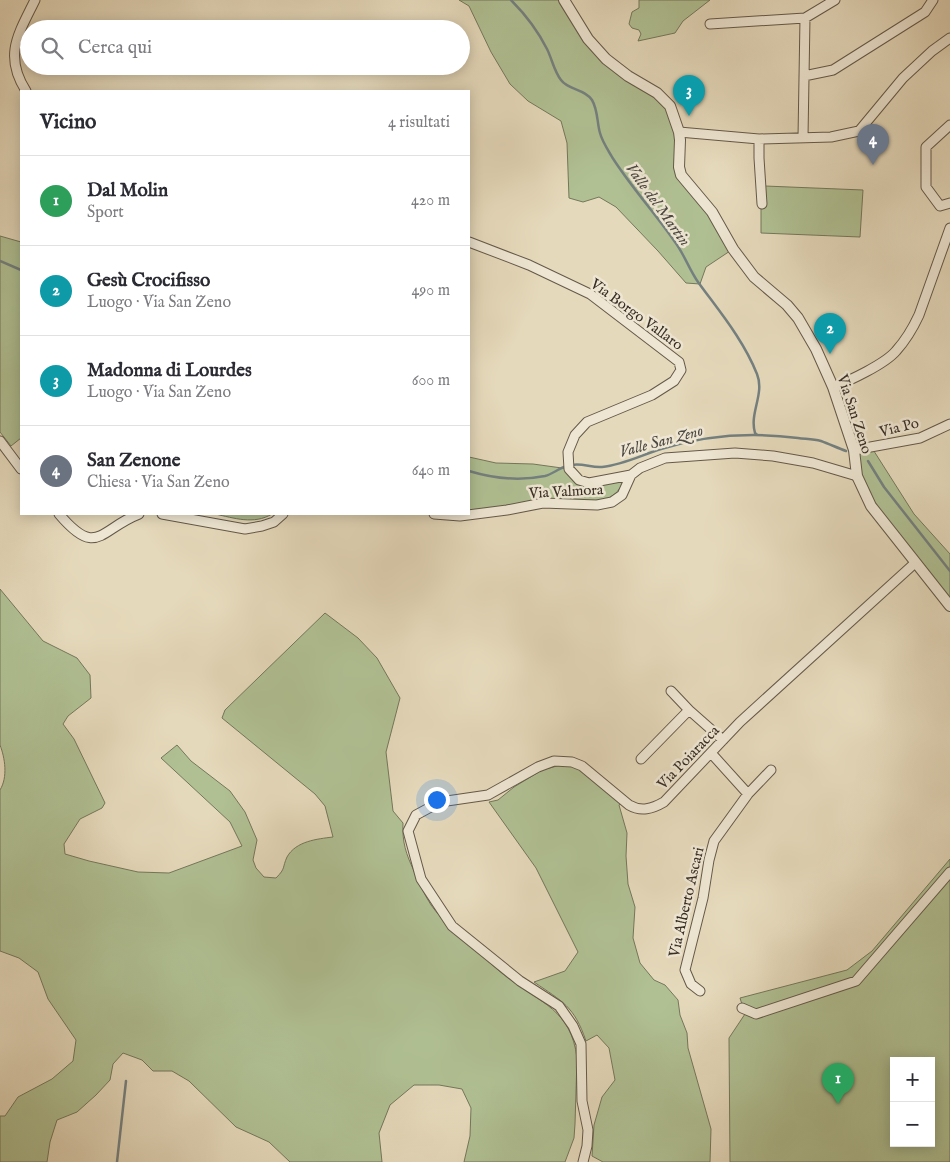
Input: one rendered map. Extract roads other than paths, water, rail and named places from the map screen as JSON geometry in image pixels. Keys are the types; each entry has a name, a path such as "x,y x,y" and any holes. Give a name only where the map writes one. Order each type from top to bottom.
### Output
{"street":[{"path":"26,20 36,0"},
{"name":"Via San Zeno","path":"564,0 588,39 606,59 628,76 664,99 674,114 680,140 679,167 681,175 712,212 733,249 754,277 787,305 798,318 816,349 833,387 854,450 857,476 871,506 950,606"},
{"path":"710,24 805,18 835,0"},
{"path":"804,76 833,70 925,12 933,1"},
{"path":"803,137 805,18"},
{"path":"20,31 16,39 14,51 16,70 26,90"},
{"path":"679,132 759,139 831,137 859,131 903,78 932,51 950,38"},
{"path":"950,125 926,147 926,187 940,206 950,203"},
{"path":"759,139 762,204"},
{"path":"833,387 868,371 896,353 919,315 950,228"},
{"name":"Via Borgo Vallaro","path":"470,242 529,265 590,294 679,362 681,370 674,381 652,395 587,422 575,435 568,452 569,469 579,480 589,482 631,475"},
{"name":"Via Po","path":"854,450 920,438 950,424"},
{"path":"0,440 20,468"},
{"path":"631,475 640,468 665,458 735,453 791,458 857,476"},
{"name":"Via Valmora","path":"470,515 543,503 597,505 612,502 622,494 631,475"},
{"path":"60,515 71,528 82,535 95,539 103,536 128,518 136,515"},
{"path":"168,515 245,529 274,522 282,515"},
{"name":"Via Valmora","path":"447,515 468,515"},
{"name":"Via Poiaracca","path":"583,1162 588,1146 588,1130 582,1101 581,1044 573,1026 559,1006 520,980 452,926 421,879 408,831 416,815 440,802 488,795 538,767 554,761 572,762 582,766 636,810 654,808 664,802 767,697 915,563"},
{"path":"671,691 723,740"},
{"path":"641,758 689,710"},
{"path":"710,753 748,794"},
{"name":"Via Alberto Ascari","path":"700,992 691,984 685,970 703,898 714,841 748,794 771,770"},
{"path":"742,1008 756,1014 856,981 950,872"}],"waterway":[{"name":"Valle del Martin","path":"511,0 540,36 561,80 568,86 589,96 592,100 601,136 612,157 675,242 698,282 745,349 759,381 754,418 755,433 757,435"},
{"name":"Valle San Zeno","path":"0,261 20,270"},
{"name":"Valle San Zeno","path":"572,465 610,466 678,444 746,435 812,439 846,451"},
{"name":"Valle San Zeno","path":"868,461 884,487 950,571"},
{"name":"Valle San Zeno","path":"470,471 497,477 526,478 545,476 567,466"},
{"path":"117,1162 126,1081"}],"place":[{"name":"Madonna di Lourdes","path":"689,116"},
{"name":"San Zenone","path":"873,165"},
{"name":"Gesù Crocifisso","path":"830,354"},
{"name":"Dal Molin","path":"838,1104"}]}
